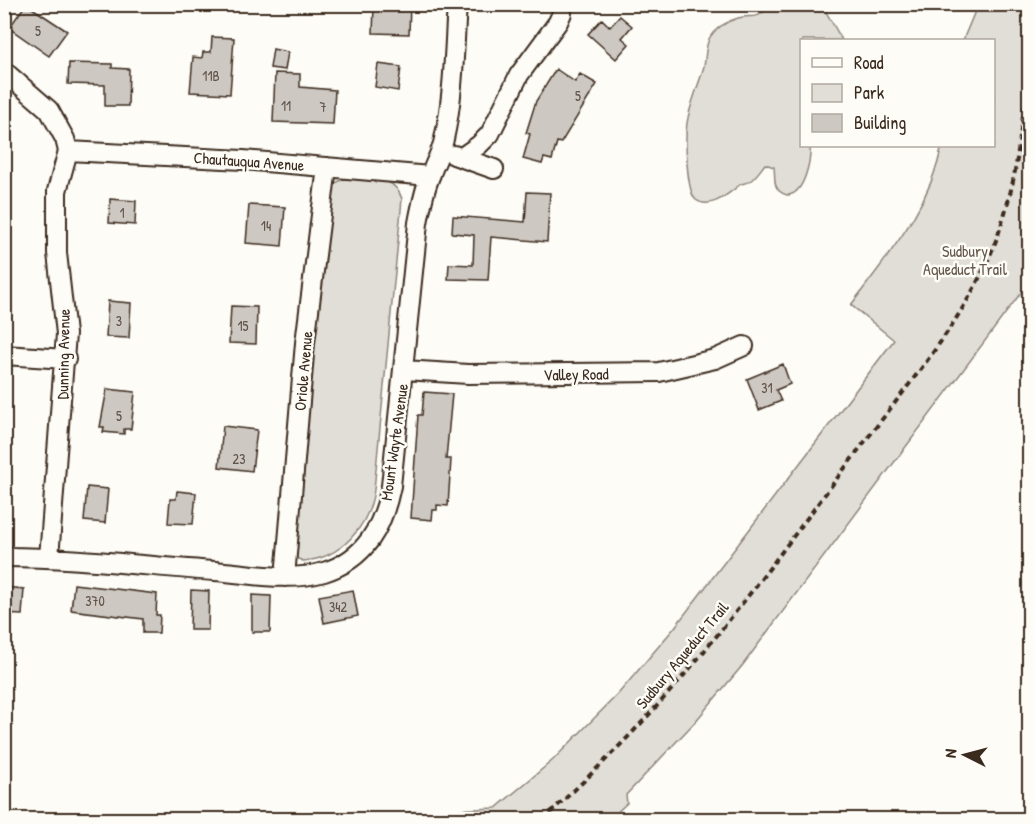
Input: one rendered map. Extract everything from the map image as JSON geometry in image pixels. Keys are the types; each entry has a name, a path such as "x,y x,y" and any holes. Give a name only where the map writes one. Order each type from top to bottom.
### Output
{"street":[{"path":"457,5 473,4"},
{"path":"462,158 490,134 519,75 558,22 562,13 561,4"},
{"name":"Mount Wayte Avenue","path":"4,557 49,558 285,577 326,571 345,562 373,537 382,520 391,486 418,224 430,176 441,150 450,107 457,5"},
{"path":"4,71 49,110 65,139 68,151"},
{"path":"441,150 494,169"},
{"name":"Chautauqua Avenue","path":"68,151 243,160 430,176"},
{"name":"Dunning Avenue","path":"49,558 66,359 66,334 57,253 57,191 68,151"},
{"name":"Oriole Avenue","path":"285,577 305,343 327,167"},
{"name":"Valley Road","path":"404,370 491,374 659,372 715,359 744,346"},
{"path":"4,355 66,359"}],"path":[{"name":"Sudbury Aqueduct Trail","path":"542,819 597,769 696,660 758,582 956,319 983,271 1003,221 1013,181 1029,82"}],"green space":[{"name":"Sudbury Aqueduct Trail","path":"978,4 1029,5 1029,282 742,666 694,723 626,795 627,803 610,819 398,819 409,812 496,808 553,760 619,693 675,627 894,340 851,305 893,249 917,211 936,169 942,147 995,147 995,39 963,39"},
{"path":"769,5 822,5 841,39 800,39 800,147 810,147 806,175 798,189 787,195 776,186 774,167 765,164 750,181 741,184 714,202 702,203 696,200 690,186 686,130 690,109 704,66 708,42 714,32 725,23 743,17 757,16"},
{"path":"349,178 388,182 398,191 402,199 374,490 366,516 351,538 329,554 303,561 296,558 292,547 329,196 336,184"}],"building":[{"path":"26,4 67,31 49,56 9,28"},
{"path":"383,4 410,4 409,34 373,33 374,7 383,7"},
{"path":"620,16 632,26 622,38 629,44 616,59 588,34 602,19 610,27"},
{"path":"212,37 234,38 230,94 190,92 193,57 202,58 203,52 211,52"},
{"path":"273,49 288,52 285,70 270,68"},
{"path":"69,63 112,64 112,68 129,69 128,106 105,106 105,85 68,84"},
{"path":"378,64 401,67 398,91 375,87"},
{"path":"556,69 575,82 580,74 597,84 561,143 557,142 552,160 544,158 542,164 523,159 530,134 526,133 536,101"},
{"path":"275,73 300,74 300,87 335,90 333,124 273,122"},
{"path":"527,192 550,193 547,242 491,237 488,280 448,279 449,264 473,265 474,235 452,233 453,216 525,222"},
{"path":"110,199 136,201 135,225 109,223"},
{"path":"249,205 285,207 282,246 246,243"},
{"path":"108,301 131,303 129,338 106,337"},
{"path":"231,306 257,307 256,344 229,343"},
{"path":"783,364 790,384 776,390 781,401 759,410 747,379"},
{"path":"107,389 135,392 131,429 124,429 124,434 103,432 104,427 100,427"},
{"path":"424,392 452,394 446,459 451,459 448,506 437,505 437,510 433,510 432,520 411,518 418,415 422,415"},
{"path":"223,426 257,430 252,471 219,467"},
{"path":"87,487 108,489 105,523 84,521"},
{"path":"177,491 196,493 193,524 168,523 170,499 176,499"},
{"path":"74,584 157,594 156,615 160,615 159,633 143,633 143,619 71,610"},
{"path":"4,587 24,589 22,615 4,614"},
{"path":"191,590 209,591 208,630 190,630"},
{"path":"353,590 358,616 324,623 319,596"},
{"path":"252,595 271,596 270,632 252,632"}]}
